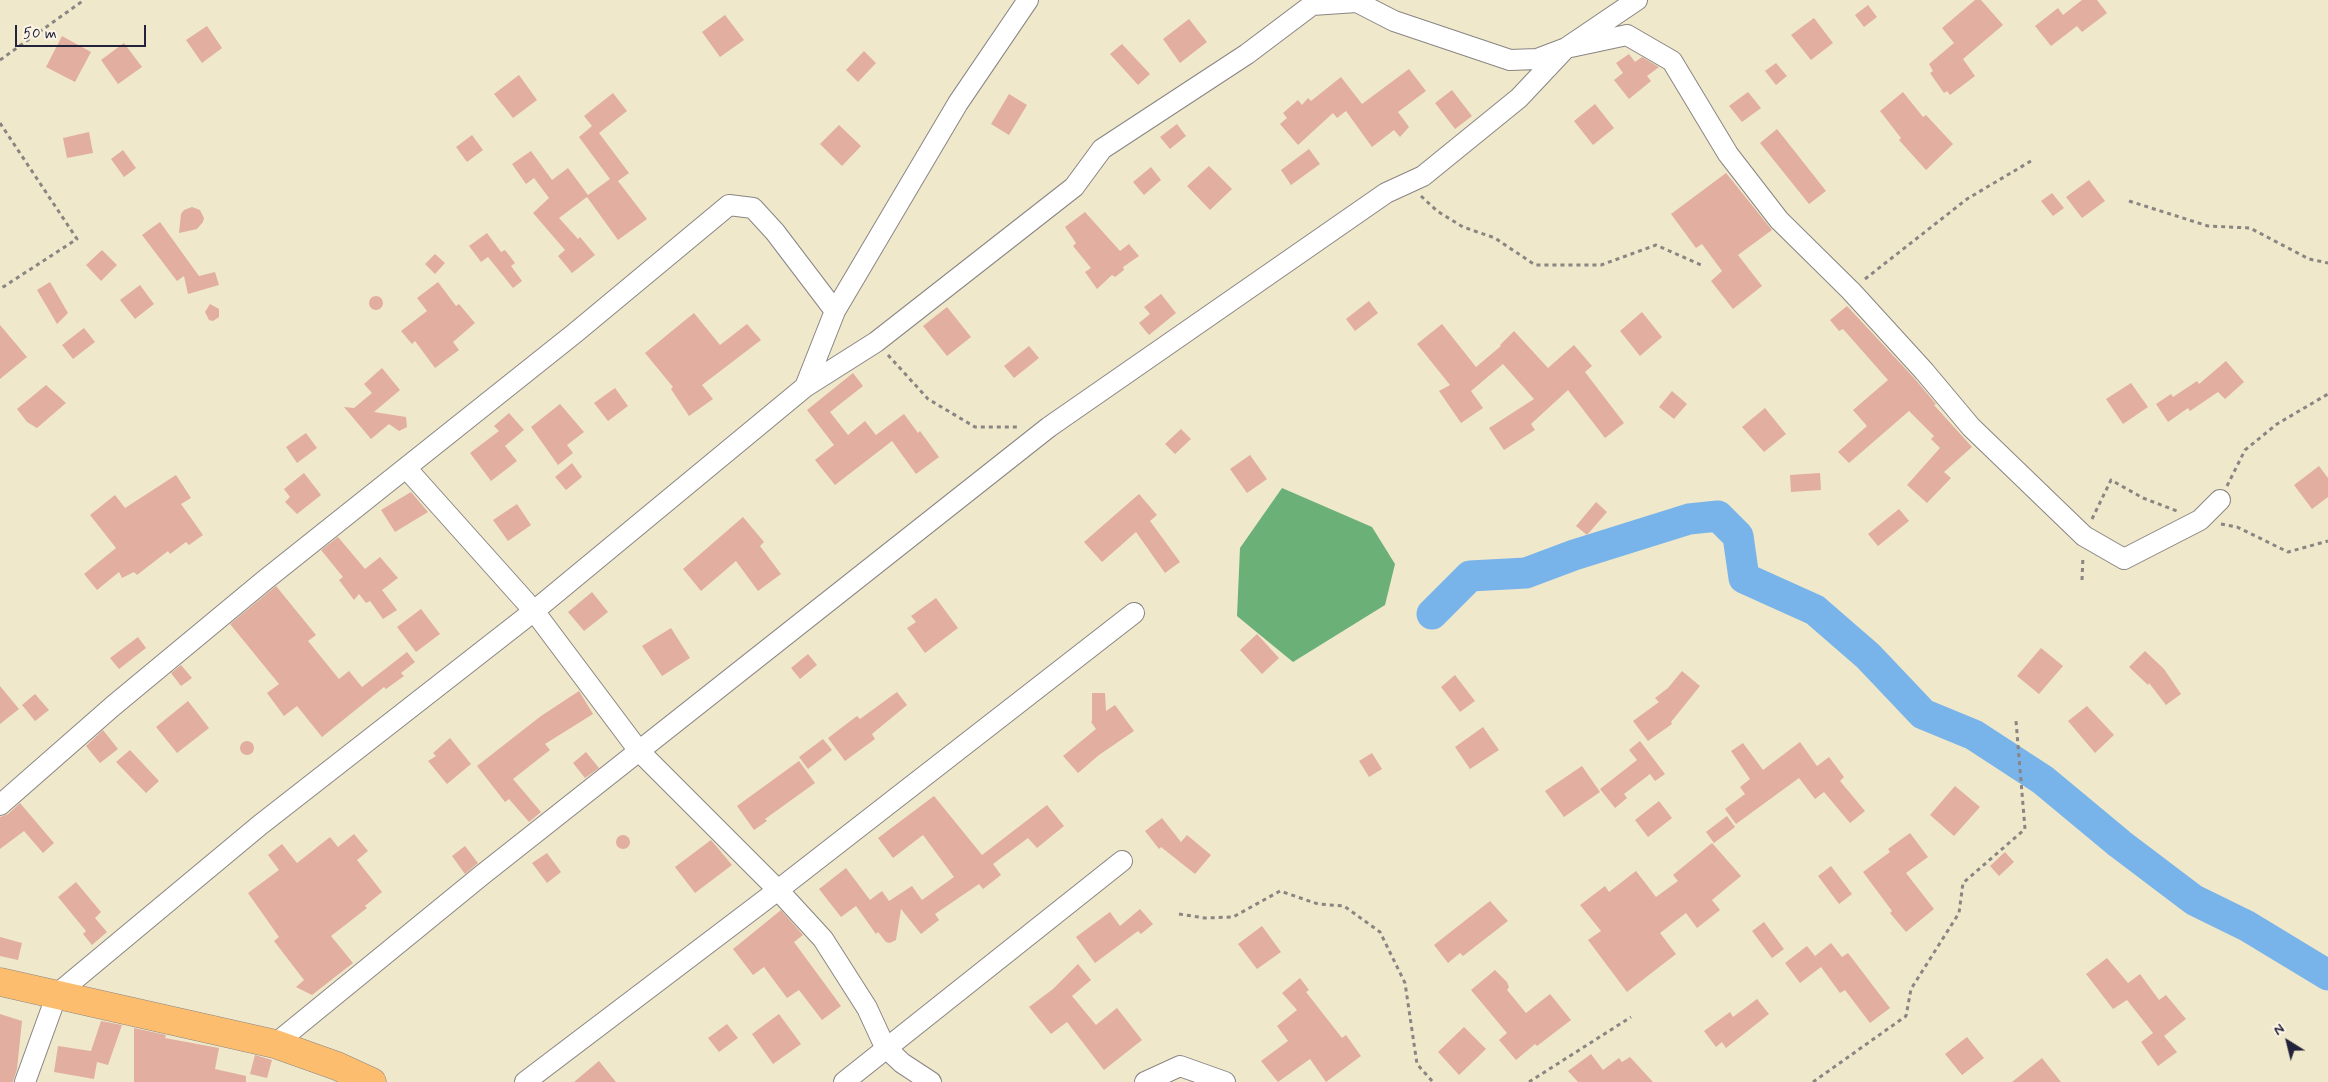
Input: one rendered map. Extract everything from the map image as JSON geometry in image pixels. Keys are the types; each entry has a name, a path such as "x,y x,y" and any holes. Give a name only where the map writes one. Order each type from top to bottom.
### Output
{"highway":[{"path":"0,982 275,1044 341,1074 372,1082"}],"street":[{"path":"805,387 835,311 958,103 1028,0"},
{"path":"275,1044 482,875 1048,427 1386,193 1423,176 1519,98 1566,48 1637,0"},
{"path":"25,1082 57,994 260,825 534,611 805,387 876,342 1074,186 1102,149 1247,54 1312,5 1357,2 1394,21 1510,60 1537,59 1566,48 1627,35 1672,61 1728,154 1779,220 1851,291 1924,371 1971,427 2084,536 2124,559 2200,520 2220,500"},
{"path":"0,805 113,706 265,580 575,333 729,205 752,208 775,232 835,311"},
{"path":"407,468 534,611 639,751 778,890 823,939 867,1008 886,1047 902,1063 931,1082"},
{"path":"525,1082 778,890 1134,613"},
{"path":"844,1082 1122,861"},
{"path":"1145,1082 1180,1066 1225,1082"}],"path":[{"path":"0,60 84,0"},
{"path":"0,123 77,239 0,288"},
{"path":"1851,291 1966,199 2031,161"},
{"path":"1420,195 1437,211 1456,223 1495,238 1535,265 1601,265 1656,245 1701,264"},
{"path":"2130,201 2208,226 2250,228 2309,258 2328,263"},
{"path":"876,342 928,399 975,427 1048,427"},
{"path":"2220,500 2245,450 2277,424 2328,394"},
{"path":"1814,1082 1906,1016 1911,989 1959,913 1964,884 2025,829 2016,721"},
{"path":"1179,914 1205,918 1233,917 1280,891 1318,904 1344,906 1380,932 1405,983 1418,1064 1433,1082"},
{"path":"1529,1082 1631,1017"}],"green space":[{"path":"1282,488 1372,527 1395,564 1385,605 1293,662 1237,616 1240,548"}],"building":[{"path":"1975,0 1981,0 2003,25 1963,59 1975,76 1950,95 1947,91 1944,93 1930,73 1933,71 1929,64 1954,43 1942,28"},
{"path":"2082,0 2097,0 2107,13 2082,32 2077,26 2051,46 2035,26 2058,8 2063,15"},
{"path":"1868,5 1877,17 1864,27 1855,15"},
{"path":"725,15 744,40 720,57 702,32"},
{"path":"1814,18 1833,43 1811,60 1791,35"},
{"path":"1189,19 1207,42 1180,63 1163,39"},
{"path":"207,26 222,48 202,63 186,40"},
{"path":"62,36 91,52 75,82 46,67"},
{"path":"124,43 142,67 118,84 101,60"},
{"path":"1122,44 1150,74 1138,85 1110,54"},
{"path":"864,51 876,63 858,82 846,70"},
{"path":"1629,54 1635,62 1642,57 1659,67 1647,76 1651,81 1629,99 1614,80 1623,73 1616,63"},
{"path":"1776,63 1787,76 1776,85 1765,71"},
{"path":"1409,69 1426,91 1398,112 1409,127 1400,137 1394,130 1372,147 1346,111 1337,118 1333,113 1298,145 1280,124 1287,118 1283,113 1298,100 1302,105 1308,98 1311,101 1341,77 1362,104"},
{"path":"519,75 537,100 513,118 494,94"},
{"path":"1452,90 1472,116 1455,129 1435,103"},
{"path":"1748,92 1761,108 1742,122 1729,106"},
{"path":"1903,92 1923,117 1926,115 1953,144 1926,170 1899,140 1901,138 1880,111"},
{"path":"613,93 627,111 599,133 629,173 618,181 647,219 618,240 587,197 559,218 578,239 580,237 595,255 572,273 558,256 565,250 533,213 549,198 534,178 526,184 512,164 531,151 552,180 568,168 588,195 610,179 579,137 592,126 584,116"},
{"path":"1009,94 1027,105 1009,135 991,124"},
{"path":"1595,104 1614,128 1593,145 1574,121"},
{"path":"1177,124 1186,136 1170,149 1160,137"},
{"path":"839,125 861,146 842,166 820,144"},
{"path":"1777,129 1826,191 1809,204 1760,143"},
{"path":"89,132 93,153 67,158 63,138"},
{"path":"472,135 483,150 467,162 456,147"},
{"path":"1309,149 1320,164 1291,185 1281,170"},
{"path":"123,150 136,168 124,177 111,159"},
{"path":"1209,166 1232,189 1210,210 1187,186"},
{"path":"1151,167 1161,180 1144,195 1133,182"},
{"path":"1726,173 1772,230 1738,255 1762,286 1733,309 1711,281 1722,271 1702,244 1696,248 1671,214"},
{"path":"2089,180 2105,201 2082,218 2066,197"},
{"path":"2052,193 2064,208 2053,216 2041,201"},
{"path":"192,207 200,210 204,218 203,222 197,229 179,233 181,214 184,210"},
{"path":"1085,212 1120,251 1129,244 1139,256 1123,267 1124,270 1115,277 1112,275 1097,289 1085,272 1091,268 1073,246 1076,243 1065,227"},
{"path":"160,222 199,276 215,272 219,285 188,294 184,276 177,281 142,235"},
{"path":"487,233 501,252 505,250 515,263 511,266 522,281 513,288 488,257 481,262 469,246"},
{"path":"102,250 117,265 101,281 86,265"},
{"path":"435,254 445,263 435,274 425,264"},
{"path":"50,282 68,313 57,324 37,290"},
{"path":"438,282 456,306 459,304 475,323 453,342 459,350 435,368 415,341 412,344 401,331 427,311 417,298"},
{"path":"140,285 154,304 135,319 120,300"},
{"path":"1161,294 1176,313 1149,335 1139,323 1150,314 1144,307"},
{"path":"373,296 379,296 383,303 379,310 373,310 369,306 369,300"},
{"path":"1369,301 1378,313 1355,331 1346,319"},
{"path":"210,304 219,309 219,317 213,321 209,320 205,312"},
{"path":"1847,306 1915,379 1936,404 1934,405 1972,447 1944,472 1951,478 1927,503 1907,485 1940,448 1931,439 1934,436 1909,411 1849,463 1838,452 1867,426 1853,410 1888,380 1843,329 1839,331 1830,320"},
{"path":"947,307 971,337 947,356 923,326"},
{"path":"1642,312 1662,337 1640,356 1620,331"},
{"path":"694,313 720,345 747,324 761,340 702,385 713,399 689,416 671,389 673,387 645,353"},
{"path":"1442,324 1476,367 1501,346 1514,331 1548,368 1574,345 1592,366 1585,372 1624,423 1605,438 1568,390 1531,424 1535,430 1504,450 1489,428 1534,399 1503,364 1471,391 1483,408 1461,423 1439,391 1450,385 1417,344"},
{"path":"0,325 27,357 0,379"},
{"path":"84,328 95,342 73,359 62,345"},
{"path":"1029,346 1039,358 1014,378 1004,366"},
{"path":"2226,361 2244,382 2225,399 2218,392 2190,411 2188,408 2168,422 2156,404 2171,394 2173,397 2197,381 2199,384"},
{"path":"382,368 400,390 374,412 406,417 407,427 399,431 389,424 371,439 344,407 354,408 372,393 364,384"},
{"path":"853,373 863,386 830,412 848,435 865,421 876,435 904,414 918,433 920,431 939,457 916,474 892,441 835,485 815,460 834,445 807,410"},
{"path":"2131,383 2148,407 2123,424 2106,399"},
{"path":"46,385 66,403 37,428 27,422 17,409"},
{"path":"615,388 628,406 608,421 594,403"},
{"path":"1672,391 1687,404 1674,419 1659,407"},
{"path":"560,404 584,432 567,445 573,453 558,465 531,427"},
{"path":"1765,408 1786,434 1764,452 1742,427"},
{"path":"509,413 524,430 505,446 517,461 491,481 470,453 499,431 494,426"},
{"path":"1181,429 1191,439 1175,454 1165,444"},
{"path":"306,433 317,448 297,463 286,447"},
{"path":"1250,455 1267,479 1247,493 1230,469"},
{"path":"572,463 582,477 566,490 555,477"},
{"path":"2319,466 2328,478 2328,497 2312,509 2294,485"},
{"path":"304,473 321,495 297,514 285,502 290,497 284,489"},
{"path":"1820,473 1821,490 1791,492 1790,475"},
{"path":"176,475 191,498 181,504 203,535 189,545 186,542 170,554 168,551 137,575 134,572 122,578 119,572 97,590 84,574 116,548 90,515 115,495 125,508"},
{"path":"411,492 428,512 395,532 381,510"},
{"path":"1139,494 1157,515 1150,521 1180,562 1165,573 1136,532 1102,562 1084,542"},
{"path":"1596,502 1607,512 1587,535 1576,526"},
{"path":"517,504 531,525 508,541 493,520"},
{"path":"1899,509 1909,521 1878,546 1868,534"},
{"path":"743,517 764,542 760,546 781,574 758,591 736,561 701,591 683,569"},
{"path":"338,537 365,569 380,557 398,578 382,590 397,610 383,619 370,601 366,603 359,594 354,600 339,580 343,577 321,550"},
{"path":"276,586 316,635 308,641 339,679 349,671 362,687 407,652 415,662 401,673 404,676 386,689 384,687 322,737 297,706 284,716 267,693 279,684 230,624"},
{"path":"592,592 608,612 584,631 568,612"},
{"path":"936,598 958,628 925,653 907,628 916,622 911,616"},
{"path":"421,609 440,634 416,652 397,627"},
{"path":"671,628 690,658 662,676 642,646"},
{"path":"1257,634 1279,658 1262,674 1240,650"},
{"path":"138,637 146,648 119,669 110,658"},
{"path":"2041,648 2063,666 2039,694 2017,676"},
{"path":"2145,651 2164,669 2181,694 2166,705 2149,683 2148,685 2129,667"},
{"path":"808,654 817,665 800,679 791,668"},
{"path":"181,665 192,678 181,686 171,673"},
{"path":"1682,671 1700,686 1671,722 1672,724 1648,741 1633,721 1659,702 1655,698 1668,688"},
{"path":"1455,675 1475,701 1460,712 1441,687"},
{"path":"0,686 19,709 0,724"},
{"path":"579,691 593,714 545,744 550,750 513,779 541,812 529,822 509,799 505,802 477,766 541,716"},
{"path":"897,692 907,705 872,734 875,739 845,761 828,738 857,716 860,719"},
{"path":"1092,693 1105,693 1106,711 1115,705 1134,731 1099,755 1078,773 1063,756 1096,729 1091,722"},
{"path":"35,694 49,710 35,721 22,705"},
{"path":"188,701 209,728 177,753 156,727"},
{"path":"2087,706 2114,735 2095,753 2068,721"},
{"path":"1483,727 1499,750 1470,769 1455,747"},
{"path":"103,730 118,749 100,763 86,746"},
{"path":"450,738 471,764 447,784 428,761 436,756 433,753"},
{"path":"823,739 832,750 808,769 799,757"},
{"path":"247,741 252,743 254,748 252,753 247,755 242,753 240,748 242,743"},
{"path":"1640,741 1665,774 1655,781 1650,774 1624,794 1627,798 1615,808 1600,789 1637,760 1629,750"},
{"path":"1800,742 1817,766 1829,757 1844,777 1840,781 1865,811 1850,823 1824,792 1815,799 1799,778 1736,824 1725,809 1745,794 1740,787 1750,779 1731,751 1743,743 1763,770"},
{"path":"130,750 159,781 146,793 116,762"},
{"path":"586,752 599,768 585,778 573,763"},
{"path":"1372,753 1382,769 1369,777 1359,761"},
{"path":"799,761 815,783 765,819 767,821 754,830 737,806"},
{"path":"1582,766 1600,792 1564,817 1545,791"},
{"path":"1955,786 1980,807 1954,836 1930,815"},
{"path":"934,796 982,855 1047,805 1064,826 1037,848 1028,838 993,864 1001,875 983,889 979,884 935,914 939,920 921,934 901,909 896,940 890,943 886,942 878,932 876,934 856,906 841,917 819,889 846,868 870,900 882,891 889,901 912,886 922,900 954,877 923,835 893,858 878,838"},
{"path":"1659,801 1672,818 1648,837 1635,820"},
{"path":"20,803 54,843 43,853 24,831 0,849 0,817 8,814"},
{"path":"1727,816 1735,827 1714,843 1706,832"},
{"path":"1162,818 1181,842 1187,835 1211,855 1195,874 1161,847 1159,849 1145,831"},
{"path":"1910,833 1928,857 1906,873 1934,909 1906,932 1890,913 1892,911 1863,872 1890,852 1888,849"},
{"path":"354,834 368,851 357,860 382,892 365,906 367,908 331,936 353,963 312,995 296,987 304,980 274,941 279,937 248,893 279,870 268,855 282,844 297,863 330,837 338,847"},
{"path":"623,835 628,837 630,842 628,847 623,849 618,847 616,842 618,837"},
{"path":"711,840 732,865 695,893 675,867"},
{"path":"1712,843 1741,876 1712,900 1720,910 1697,928 1686,913 1660,933 1676,954 1627,992 1588,940 1601,931 1580,905 1605,886 1609,892 1636,871 1656,897 1678,881 1673,875"},
{"path":"465,846 478,863 465,874 452,856"},
{"path":"2005,852 2014,862 1999,876 1990,866"},
{"path":"547,853 561,872 547,883 532,863"},
{"path":"1831,866 1852,894 1839,904 1818,876"},
{"path":"76,882 101,912 95,918 107,932 92,945 83,934 86,931 58,897"},
{"path":"1490,901 1508,921 1463,956 1460,953 1448,963 1434,945"},
{"path":"1140,909 1153,924 1141,934 1138,931 1095,963 1076,937 1110,912 1120,926"},
{"path":"781,910 803,935 794,942 841,1006 822,1020 799,990 787,998 764,967 753,975 733,949"},
{"path":"1764,922 1784,949 1772,958 1752,931"},
{"path":"1262,926 1281,952 1257,969 1238,944"},
{"path":"0,937 22,943 18,960 0,956"},
{"path":"1831,943 1842,957 1848,953 1890,1008 1870,1023 1845,990 1840,993 1821,967 1800,983 1785,963 1807,946 1815,956"},
{"path":"2107,958 2128,983 2140,974 2159,1000 2166,995 2186,1019 2164,1036 2177,1052 2158,1066 2141,1042 2153,1033 2127,1000 2113,1009 2086,974"},
{"path":"1078,964 1091,980 1072,996 1096,1025 1117,1008 1142,1040 1104,1070 1067,1022 1051,1034 1029,1007 1053,989"},
{"path":"1495,970 1507,982 1509,987 1507,990 1526,1013 1550,994 1571,1020 1537,1046 1535,1044 1516,1060 1499,1040 1507,1033 1471,990"},
{"path":"1300,978 1309,990 1306,992 1342,1038 1346,1035 1361,1056 1326,1082 1310,1059 1278,1082 1261,1061 1288,1041 1277,1026 1297,1010 1282,993"},
{"path":"1757,999 1769,1014 1726,1048 1722,1042 1716,1047 1704,1031 1730,1012 1733,1017"},
{"path":"0,1014 22,1021 17,1069 13,1082 0,1082"},
{"path":"779,1014 801,1044 773,1064 752,1034"},
{"path":"101,1021 122,1025 108,1065 97,1062 94,1079 54,1072 58,1046 91,1051"},
{"path":"727,1024 738,1038 719,1052 708,1038"},
{"path":"1464,1027 1486,1049 1459,1075 1438,1052"},
{"path":"134,1028 166,1035 165,1038 219,1048 215,1069 246,1076 246,1082 134,1082"},
{"path":"1967,1037 1984,1058 1962,1075 1945,1054"},
{"path":"1591,1054 1603,1070 1619,1058 1622,1062 1630,1057 1653,1082 1578,1082 1568,1071"},
{"path":"255,1055 272,1060 267,1078 250,1074"},
{"path":"2042,1058 2061,1082 2012,1082"},
{"path":"599,1061 616,1082 574,1082"}],"waterway":[{"path":"1432,614 1470,576 1526,573 1574,555 1689,519 1718,516 1738,536 1744,578 1815,610 1868,656 1923,714 1974,735 2043,780 2120,844 2194,900 2247,926 2328,975"}]}
